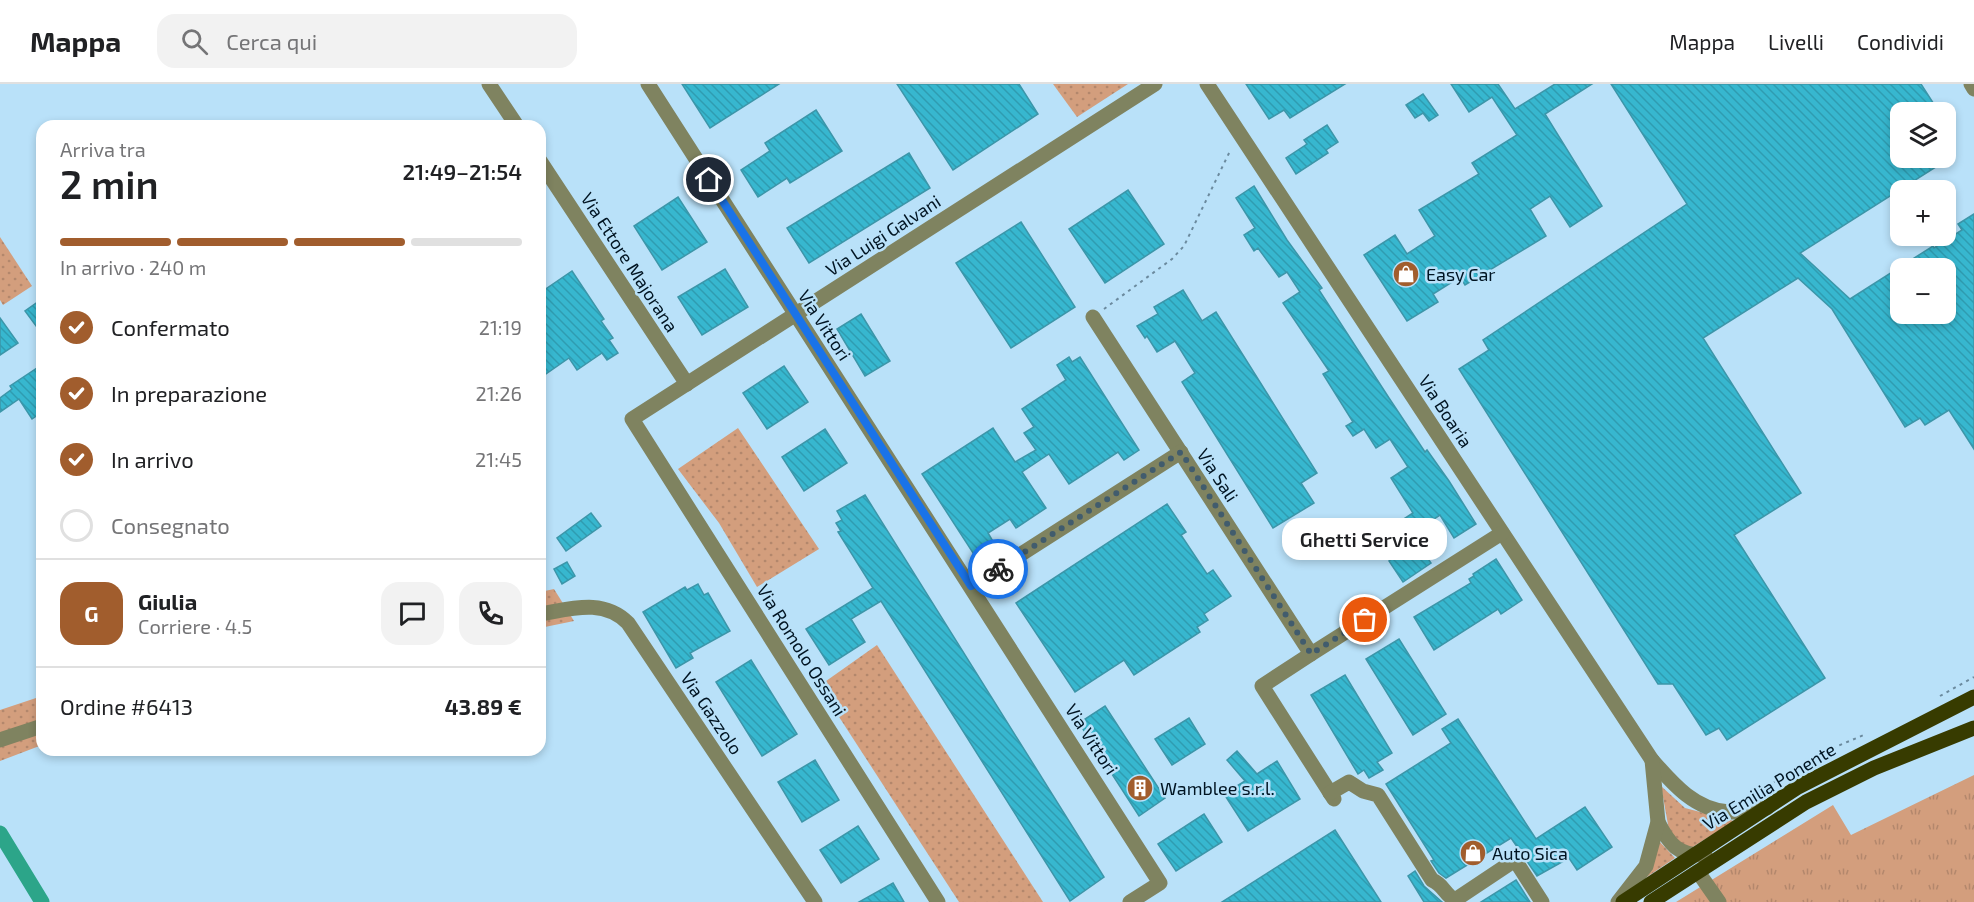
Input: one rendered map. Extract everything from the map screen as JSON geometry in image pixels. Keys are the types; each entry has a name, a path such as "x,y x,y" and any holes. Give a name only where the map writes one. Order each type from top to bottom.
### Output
{"main road":[{"name":"Via Emilia Ponente","path":"1623,902 1798,787 1974,697"},
{"name":"Via Emilia Ponente","path":"1651,902 1806,802 1874,768 1974,728"}],"street":[{"path":"489,84 513,120"},
{"name":"Via Vittori","path":"648,84 1160,883 1130,902"},
{"name":"Via Luigi Galvani","path":"633,419 1155,84"},
{"name":"Via Boaria","path":"1207,84 1652,760 1673,784 1698,804 1729,812 1767,808"},
{"path":"1971,84 1974,88"},
{"name":"Via Ettore Majorana","path":"546,170 687,384"},
{"name":"Via Sali","path":"1093,316 1311,654"},
{"name":"Via Romolo Ossani","path":"633,419 938,902"},
{"path":"971,586 1181,452"},
{"path":"1503,533 1262,686 1332,796 1349,782 1363,791 1378,795 1432,880 1440,883 1449,897 1456,901 1515,860 1542,902"},
{"name":"Via Gazzolo","path":"546,613 596,606 613,611 628,623 815,902"},
{"path":"0,740 36,728"},
{"name":"Via Boaria","path":"1618,902 1646,866 1658,822 1652,760"},
{"path":"1658,822 1669,842 1692,855 1724,855"},
{"path":"1698,872 1719,902"}],"path":[{"path":"1093,316 1172,259 1184,246 1239,133"},
{"path":"1935,699 1974,677"},
{"path":"1753,795 1819,754 1867,734"}],"green space":[{"path":"1053,84 1128,84 1077,117"},
{"path":"0,237 32,286 3,305 0,300"},
{"path":"738,428 819,549 757,587 719,523 678,469"},
{"path":"554,589 574,621 546,627 546,591"},
{"path":"877,645 1043,902 959,902 819,686"},
{"path":"36,698 36,747 0,761 0,710"},
{"path":"1974,775 1974,902 1676,902 1833,805 1851,835"},
{"path":"1661,786 1685,808 1734,821 1691,848 1674,841 1669,830"},
{"path":"1658,840 1675,858 1644,879"}],"building":[{"path":"682,84 779,84 710,128"},
{"path":"897,84 1019,84 1038,114 953,170"},
{"path":"1246,84 1345,84 1290,118 1284,110 1269,119"},
{"path":"1451,84 1498,84 1515,109 1555,84 1592,84 1545,114 1602,206 1570,227 1550,196 1530,209 1546,236 1465,285 1460,277 1433,294 1438,302 1407,321 1364,255 1395,235 1407,254 1435,236 1419,210 1479,174 1472,163 1517,135 1492,97 1469,112"},
{"path":"1611,84 1921,84 1933,102 1890,102 1890,168 1934,168 1915,180 1890,180 1890,196 1800,253 1850,299 1890,273 1890,324 1956,324 1956,258 1914,258 1933,246 1934,248 1956,246 1956,234 1962,230 1958,224 1974,214 1974,449 1949,410 1925,425 1920,418 1905,427 1832,309 1798,278 1703,338 1801,493 1734,535 1825,678 1727,740 1719,728 1706,735 1673,684 1658,684 1459,369 1489,350 1483,340 1687,204"},
{"path":"1423,94 1438,115 1429,121 1423,113 1415,118 1406,105"},
{"path":"816,110 842,151 790,183 787,178 758,197 741,170 770,151 765,143"},
{"path":"1327,125 1338,142 1326,150 1328,153 1296,174 1286,158 1307,144 1304,140"},
{"path":"909,153 930,188 809,263 787,228"},
{"path":"1254,186 1287,240 1322,288 1319,290 1389,398 1425,452 1427,450 1449,481 1476,524 1454,538 1440,515 1411,534 1431,563 1403,582 1389,561 1408,548 1393,526 1413,513 1391,478 1408,467 1390,439 1376,448 1364,429 1353,436 1346,426 1353,422 1323,374 1329,371 1283,303 1300,292 1287,272 1279,277 1258,248 1254,251 1244,235 1255,228 1236,198"},
{"path":"1128,190 1164,244 1105,283 1069,229"},
{"path":"678,197 707,242 662,270 634,226"},
{"path":"1021,222 1075,307 1011,348 956,263"},
{"path":"725,269 748,307 702,335 678,297"},
{"path":"572,271 604,319 601,321 613,338 609,340 618,353 607,360 602,353 577,370 569,358 546,374 546,289"},
{"path":"1183,290 1202,321 1216,312 1317,473 1301,483 1314,503 1273,528 1182,382 1195,373 1175,341 1157,352 1147,336 1145,338 1137,326 1158,314 1154,307"},
{"path":"36,303 36,326 25,311"},
{"path":"861,314 890,361 865,376 837,329"},
{"path":"0,318 18,343 0,355"},
{"path":"1069,357 1072,362 1080,357 1139,450 1124,460 1118,452 1069,484 1049,454 1022,472 1046,508 1016,528 1010,519 988,533 994,543 975,556 922,474 993,428 1015,462 1036,450 1024,433 1034,427 1022,409 1066,380 1057,365"},
{"path":"784,366 808,402 767,429 743,393"},
{"path":"36,369 36,416 32,419 19,399 0,412 0,398 12,389 10,386"},
{"path":"825,429 847,463 804,491 782,457"},
{"path":"865,495 1104,877 1070,901 881,601 851,619 865,642 829,665 806,629 873,588 838,532 841,531 836,523 842,520 837,511"},
{"path":"1167,504 1186,532 1181,535 1207,574 1213,570 1231,596 1204,614 1208,620 1197,627 1200,632 1134,675 1124,660 1075,692 1016,603"},
{"path":"591,513 601,526 566,551 557,538"},
{"path":"1496,559 1522,600 1501,614 1498,609 1434,650 1414,617 1471,583 1469,579 1474,576 1473,574"},
{"path":"567,562 575,576 562,584 554,569"},
{"path":"698,584 704,595 708,593 730,631 690,653 693,658 676,668 643,612 685,587 687,590"},
{"path":"1399,639 1446,714 1413,735 1366,659"},
{"path":"751,660 797,734 762,756 716,682"},
{"path":"1345,675 1392,753 1377,762 1383,770 1369,778 1364,770 1358,774 1311,695"},
{"path":"1105,706 1165,798 1139,816 1079,723"},
{"path":"1189,718 1205,744 1172,765 1155,739"},
{"path":"1458,719 1536,839 1585,807 1612,847 1577,870 1569,858 1537,876 1511,838 1446,878 1439,873 1431,861 1434,860 1386,784 1451,743 1442,729"},
{"path":"1237,751 1257,774 1277,761 1300,799 1248,831 1224,794 1245,781 1227,760"},
{"path":"815,760 839,800 802,822 778,782"},
{"path":"1204,814 1222,842 1176,871 1158,844"},
{"path":"858,826 879,859 841,883 820,850"},
{"path":"1335,830 1381,902 1222,902"},
{"path":"1415,871 1424,886 1442,902 1424,902 1408,876"},
{"path":"1516,880 1530,902 1481,902"},
{"path":"893,883 904,902 859,902"}],"waterway":[{"path":"0,833 42,902"}],"way so far":[{"path":"998,569 1181,452 1311,654 1365,620"}],"place":[{"name":"Easy Car","path":"1406,274"},
{"name":"Ghetti Service","path":"1365,620"},
{"name":"Wamblee s.r.l.","path":"1140,788"},
{"name":"Auto Sica","path":"1473,853"}],"route":[{"path":"709,180 971,586 998,569"}]}
